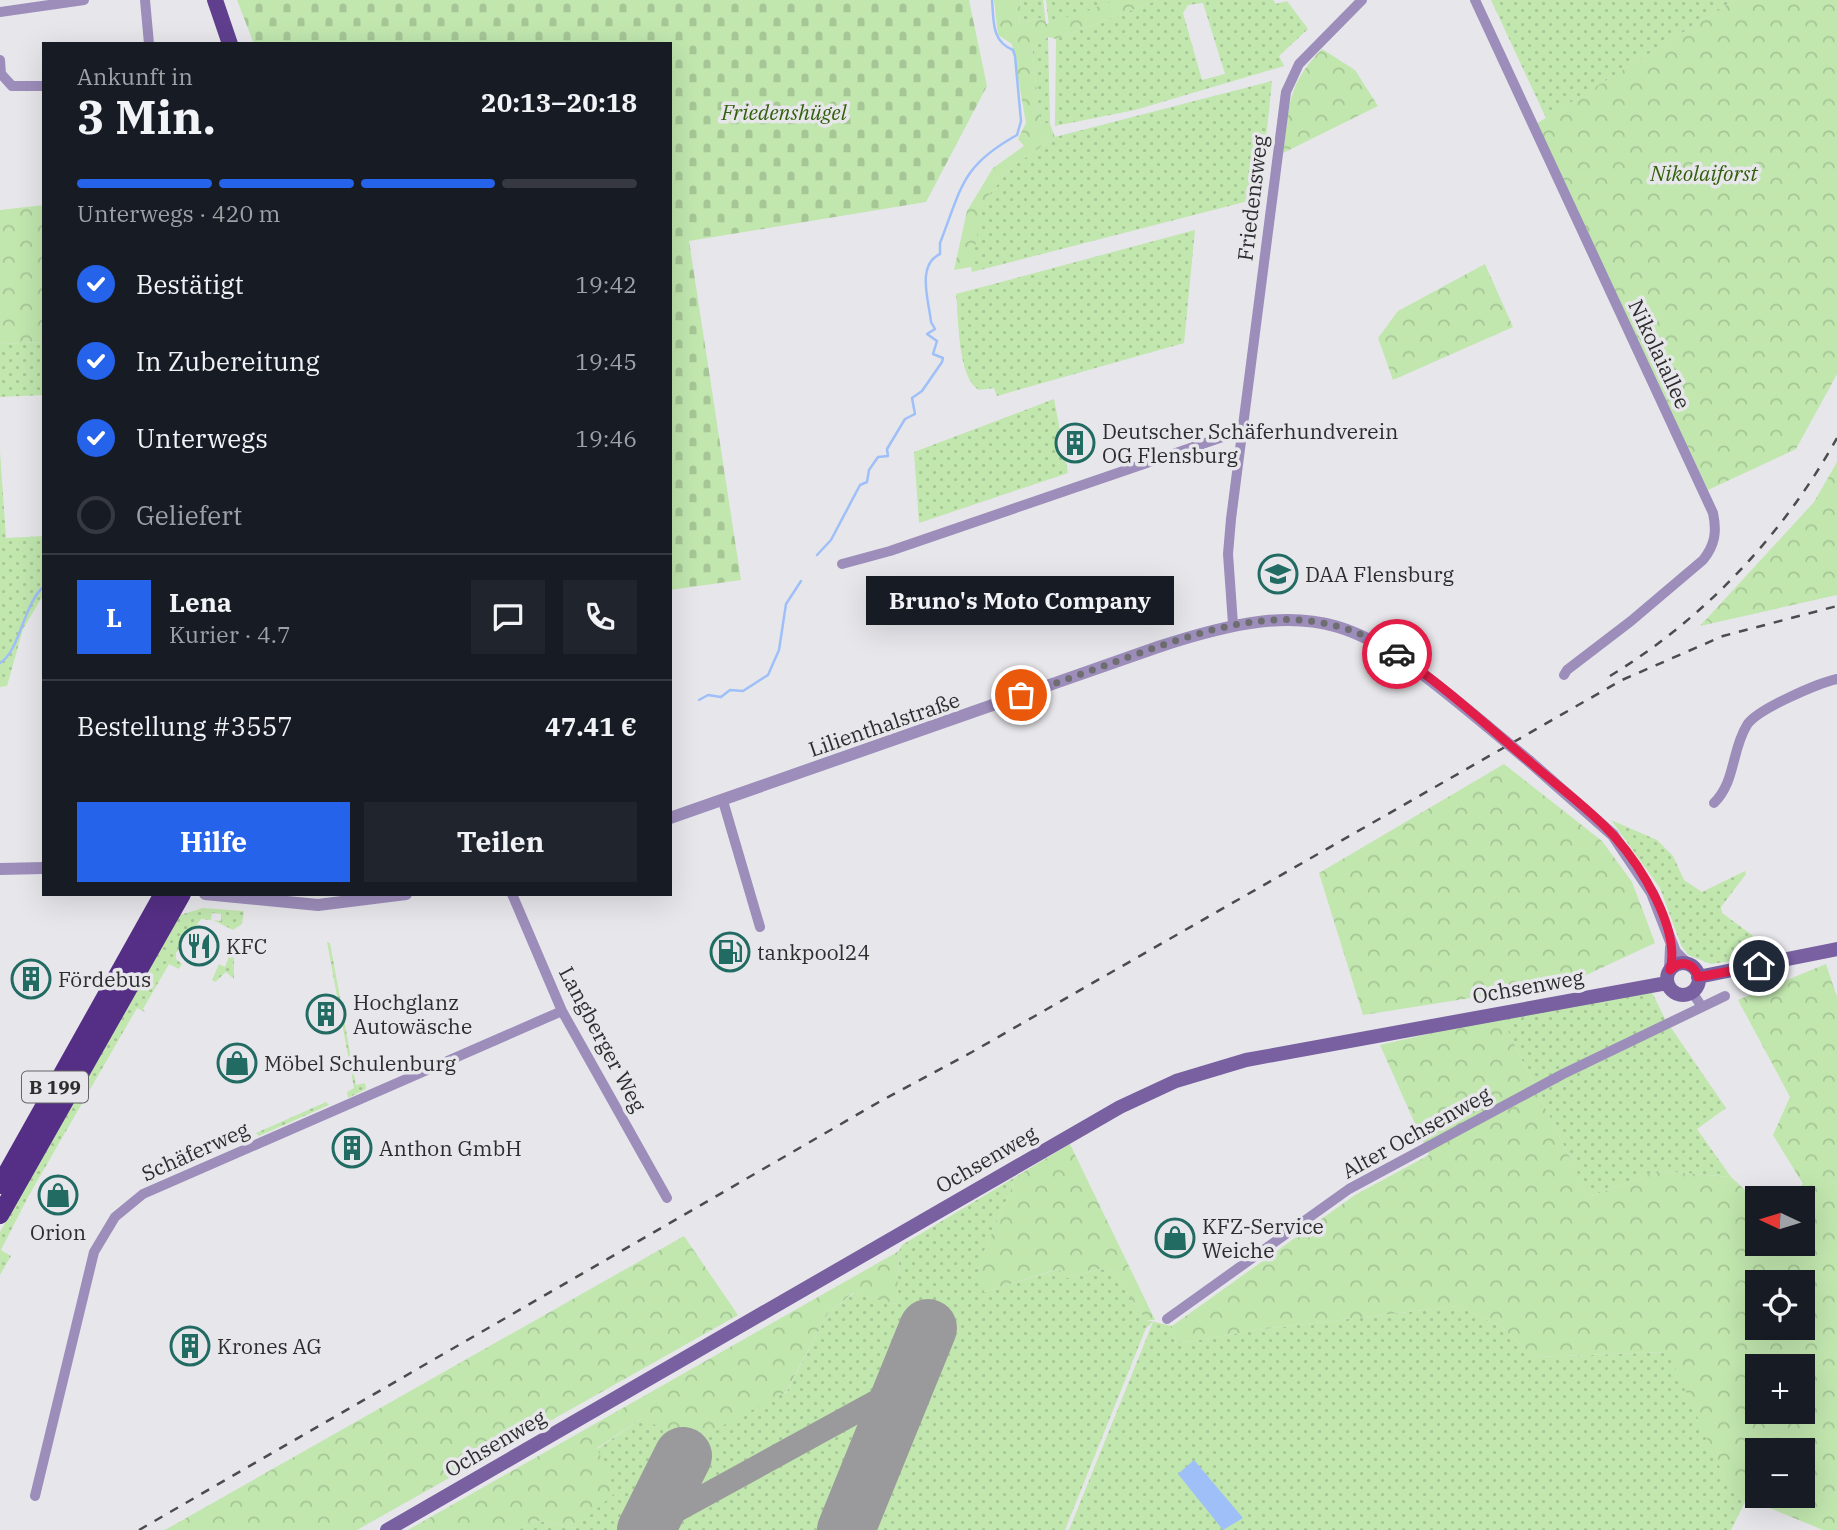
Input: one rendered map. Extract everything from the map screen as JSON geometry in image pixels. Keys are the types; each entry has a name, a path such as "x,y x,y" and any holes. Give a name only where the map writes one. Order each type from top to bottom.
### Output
{"highway":[{"name":"B 199","path":"0,1185 162,896"},
{"name":"B 199","path":"0,1215 181,896"}],"main road":[{"path":"215,0 229,42"},
{"path":"1698,977 1837,949"},
{"name":"Ochsenweg","path":"387,1530 1120,1107 1176,1081 1246,1060 1668,976 1677,964 1687,964"},
{"path":"1668,976 1677,994 1692,992 1698,977 1695,969 1687,964"}],"street":[{"path":"0,12 84,0"},
{"path":"145,0 149,42"},
{"name":"Friedensweg","path":"1233,624 1228,554 1286,92 1299,64 1362,0"},
{"name":"Nikolaiallee","path":"1475,0 1708,502 1716,525 1711,550 1703,560 1631,621 1567,670 1564,676"},
{"path":"0,60 1,74 12,86 42,86"},
{"path":"842,564 890,551 1243,430"},
{"name":"Lilienthalstraße","path":"672,817 1158,647 1233,624 1287,618 1319,621 1349,629 1384,646 1416,667 1613,835 1652,893 1678,956 1687,964"},
{"path":"1714,803 1729,783 1742,737 1752,719 1837,678"},
{"path":"723,801 760,927"},
{"path":"0,869 42,868"},
{"path":"226,896 318,905 390,896"},
{"name":"Langberger Weg","path":"513,896 562,1011 667,1198"},
{"name":"Lilienthalstraße","path":"1668,976 1672,952 1669,937"},
{"path":"1692,992 1702,1007"},
{"name":"Alter Ochsenweg","path":"1167,1319 1349,1189 1563,1074 1725,996"},
{"name":"Schäferweg","path":"36,1496 94,1252 116,1217 143,1194 562,1011"}],"green space":[{"name":"Friedenshügel","path":"237,0 969,0 987,86 926,202 689,241 741,580 672,590 672,42 253,42"},
{"path":"994,0 1021,0 1018,23 1045,17 1046,24 1117,0 1158,0 1056,39 1048,37 1032,48 1040,122 1050,124 1055,137 1012,167 984,201 971,267 954,270 967,211 993,168 1024,146 1018,139 1026,123 1012,44 998,35"},
{"path":"1021,0 1043,0 1045,17 1018,23"},
{"path":"1046,0 1117,0 1049,26"},
{"path":"1158,0 1273,0 1276,4 1287,1 1308,29 1279,56 1284,66 1135,110 1055,126 1056,39","holes":["1203,3 1225,74 1202,80 1183,13 1188,5"]},
{"path":"1491,0 1735,0 1546,118"},
{"name":"Nikolaiforst","path":"1735,0 1837,0 1837,374 1796,449 1708,490 1536,124"},
{"path":"1048,37 1050,124 1040,122 1032,48"},
{"path":"1322,49 1355,70 1378,106 1283,153 1289,109 1296,86 1310,62"},
{"path":"1272,81 1260,198 972,272 970,260 984,201 1012,167 1055,137"},
{"path":"42,205 42,342 0,344 0,210"},
{"path":"1195,230 1184,343 997,396 994,388 979,390 972,383 963,360 956,294"},
{"path":"1485,264 1513,327 1393,380 1378,338 1398,311"},
{"path":"42,342 42,395 0,397 0,344"},
{"path":"1054,399 1068,473 919,523 914,452"},
{"path":"0,451 6,538 42,536 42,597 23,629 7,686 0,687"},
{"path":"1837,462 1837,595 1700,626 1814,502"},
{"path":"1504,764 1602,841 1632,882 1655,943 1571,982 1363,1015 1319,873"},
{"path":"1611,820 1657,840 1673,856 1684,880 1702,892 1745,871 1746,874 1721,907 1722,913 1778,954 1711,964 1688,955 1681,945 1660,888"},
{"path":"203,908 244,911 242,924 233,930 213,920 221,921 221,914 212,913 211,920 201,919 176,953 176,959 182,964 179,969 169,964 143,1009 145,1012 137,1008 28,1197 1,1250 11,1256 0,1275 0,1232 180,915"},
{"path":"234,941 234,979 226,972 215,982 212,980 219,964 225,967 233,946 230,944"},
{"path":"327,942 330,943 356,1085 365,1083 366,1089 348,1098 347,1092 354,1088"},
{"path":"1826,964 1837,997 1837,1530 1823,1530 1770,1508 1815,1508 1815,1438 1745,1438 1745,1498 1731,1492 1668,1352 1534,1357 1503,1328 1458,1306 1256,1330 1176,1344 1172,1326 1355,1195 1429,1155 1380,1045 1501,1017 1589,1197 1658,1171 1731,1177 1745,1190 1745,1256 1815,1256 1815,1186 1800,1186 1803,1184 1773,1135 1790,1097 1738,1000"},
{"path":"1651,990 1665,1019 1726,1108 1697,1129 1731,1177 1658,1171 1589,1197 1501,1017"},
{"path":"326,1102 329,1105 259,1136 256,1133"},
{"path":"1070,1144 1155,1320 1146,1320 1112,1271 1099,1269 1067,1278 1058,1269 984,1292 980,1273 984,1251 1017,1176"},
{"path":"1017,1176 984,1251 984,1292 1059,1269 1067,1278 1099,1269 1112,1271 1146,1320 1172,1326 1176,1344 1256,1330 1458,1306 1503,1328 1534,1357 1669,1352 1731,1492 1745,1497 1745,1502 1731,1530 1069,1530 1153,1322 1146,1328 1065,1530 519,1530 534,1520 575,1528 615,1492 597,1449 643,1418 786,1393 828,1313 854,1293 897,1304 899,1251 902,1245"},
{"path":"684,1236 738,1315 357,1530 165,1530"},
{"path":"899,1251 897,1304 853,1293 828,1313 786,1392 688,1444 643,1418 597,1448 616,1492 575,1528 534,1520 519,1530 408,1530"}],"water":[{"path":"1194,1460 1243,1518 1223,1530 1178,1474"}],"waterway":[{"path":"817,555 831,540 860,485 867,482 869,470 878,457 888,456 887,449 905,419 915,414 912,398 922,391 942,362 943,358 933,354 937,341 927,334 935,329 931,322 927,294 928,266 940,254 940,243 959,192 974,168 984,157 1017,135 1021,121 1015,56 1013,50 997,36 992,0"},
{"path":"699,700 708,695 721,697 730,690 743,691 768,675 779,650 786,604 801,581"},
{"path":"0,663 12,649 31,604 42,588"}],"taxiway":[{"path":"647,1527 904,1386"}],"runway":[{"path":"846,1530 928,1328"},
{"path":"646,1530 683,1456"}],"railway":[{"path":"1610,676 1678,628 1739,572 1792,508 1837,438"},
{"path":"139,1530 879,1102 972,1052 1622,680 1723,636 1837,606"}],"way so far":[{"path":"1021,695 1205,631 1261,620 1287,618 1319,621 1349,629 1397,654"}],"place":[{"name":"Deutscher Schäferhundverein OG Flensburg","path":"1075,443"},
{"name":"DAA Flensburg","path":"1278,574"},
{"name":"Bruno's Moto Company","path":"1021,695"},
{"name":"KFC","path":"199,946"},
{"name":"tankpool24","path":"730,952"},
{"name":"Fördebus","path":"31,979"},
{"name":"Hochglanz Autowäsche","path":"326,1014"},
{"name":"Möbel Schulenburg","path":"237,1063"},
{"name":"Anthon GmbH","path":"352,1148"},
{"name":"Orion","path":"58,1195"},
{"name":"KFZ-Service Weiche","path":"1175,1238"},
{"name":"Krones AG","path":"190,1346"}],"route":[{"path":"1397,654 1487,726 1613,835 1634,862 1662,916 1672,952 1670,970 1677,964 1687,964 1695,969 1698,977 1759,966"}]}
